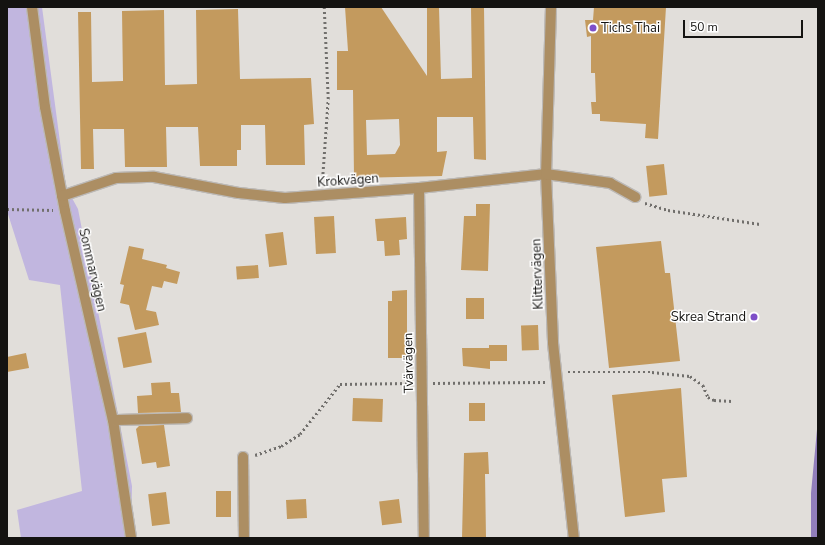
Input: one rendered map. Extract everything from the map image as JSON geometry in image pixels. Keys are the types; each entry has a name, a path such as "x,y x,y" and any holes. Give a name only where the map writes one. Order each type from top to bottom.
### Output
{"street":[{"name":"Sommarvägen","path":"32,7 41,84 65,211 113,420 131,538"},
{"name":"Klittervägen","path":"551,7 546,174 556,377 574,538"},
{"name":"Krokvägen","path":"62,196 116,178 154,178 239,193 285,198 419,188 546,174 610,183 635,197"},
{"name":"Tvärvägen","path":"419,188 423,383 424,538"},
{"path":"113,420 187,418"},
{"path":"243,457 244,538"}],"path":[{"path":"321,196 328,99 324,7"},
{"path":"635,197 650,205 668,210 760,224"},
{"path":"7,209 65,211"},
{"path":"243,457 270,450 300,434 340,384 423,383 652,372 690,376 703,385 708,397 714,400 732,401"}],"shaded area":[{"path":"7,7 42,7 66,187 78,209 132,486 131,538 21,538 17,510 82,491 60,285 29,280 7,211"},
{"path":"818,419 818,538 811,538 811,493"}],"building":[{"path":"345,7 381,7 427,76 427,7 439,7 441,79 472,78 471,7 484,7 486,160 474,159 473,117 437,117 437,152 447,151 442,176 354,178 353,90 337,90 337,51 348,51","holes":["399,119 400,145 395,154 367,155 366,120"]},
{"path":"594,7 666,7 658,139 645,138 646,124 600,121 600,114 592,114 591,102 596,102 595,73 591,73 591,36 587,37 585,20 593,20"},
{"path":"238,9 240,79 311,78 314,124 304,125 305,165 266,165 265,125 241,125 241,150 237,150 237,166 200,166 198,127 166,127 167,167 125,167 124,129 93,129 94,169 81,169 78,12 91,12 92,82 123,81 122,11 164,10 165,85 197,84 196,10"},
{"path":"664,164 667,195 649,197 646,166"},
{"path":"476,204 490,204 488,271 461,270 464,216 476,216"},
{"path":"334,216 336,253 316,254 314,217"},
{"path":"406,217 407,239 399,240 400,255 385,256 384,241 377,241 375,219"},
{"path":"283,232 287,265 269,267 265,234"},
{"path":"661,241 665,273 670,273 680,361 609,368 596,247"},
{"path":"129,246 144,249 142,259 167,265 166,268 180,272 177,284 164,281 162,288 152,286 146,310 156,312 159,325 135,330 129,305 120,303 124,285 120,284"},
{"path":"258,265 259,278 237,280 236,267"},
{"path":"407,290 407,358 388,358 388,301 392,301 392,291"},
{"path":"466,298 484,298 484,319 466,319"},
{"path":"538,325 539,350 522,351 521,326"},
{"path":"146,332 152,362 123,368 118,338"},
{"path":"489,345 507,345 507,361 490,361 490,369 463,366 462,348 489,348"},
{"path":"26,353 29,368 7,372 7,357"},
{"path":"170,382 171,393 179,393 181,412 138,413 137,396 152,395 151,383"},
{"path":"681,388 687,477 662,479 665,512 625,517 612,395"},
{"path":"353,398 383,399 382,422 352,421"},
{"path":"469,403 485,403 485,421 469,421"},
{"path":"164,425 170,466 157,468 156,462 142,464 136,429 139,426"},
{"path":"488,452 489,474 485,474 486,538 462,538 464,453"},
{"path":"216,491 231,491 231,517 216,517"},
{"path":"166,492 170,524 152,526 148,494"},
{"path":"306,499 307,518 287,519 286,500"},
{"path":"399,499 402,523 382,525 379,501"}],"place":[{"name":"Tichs Thai","path":"593,28"},
{"name":"Skrea Strand","path":"754,317"}]}
